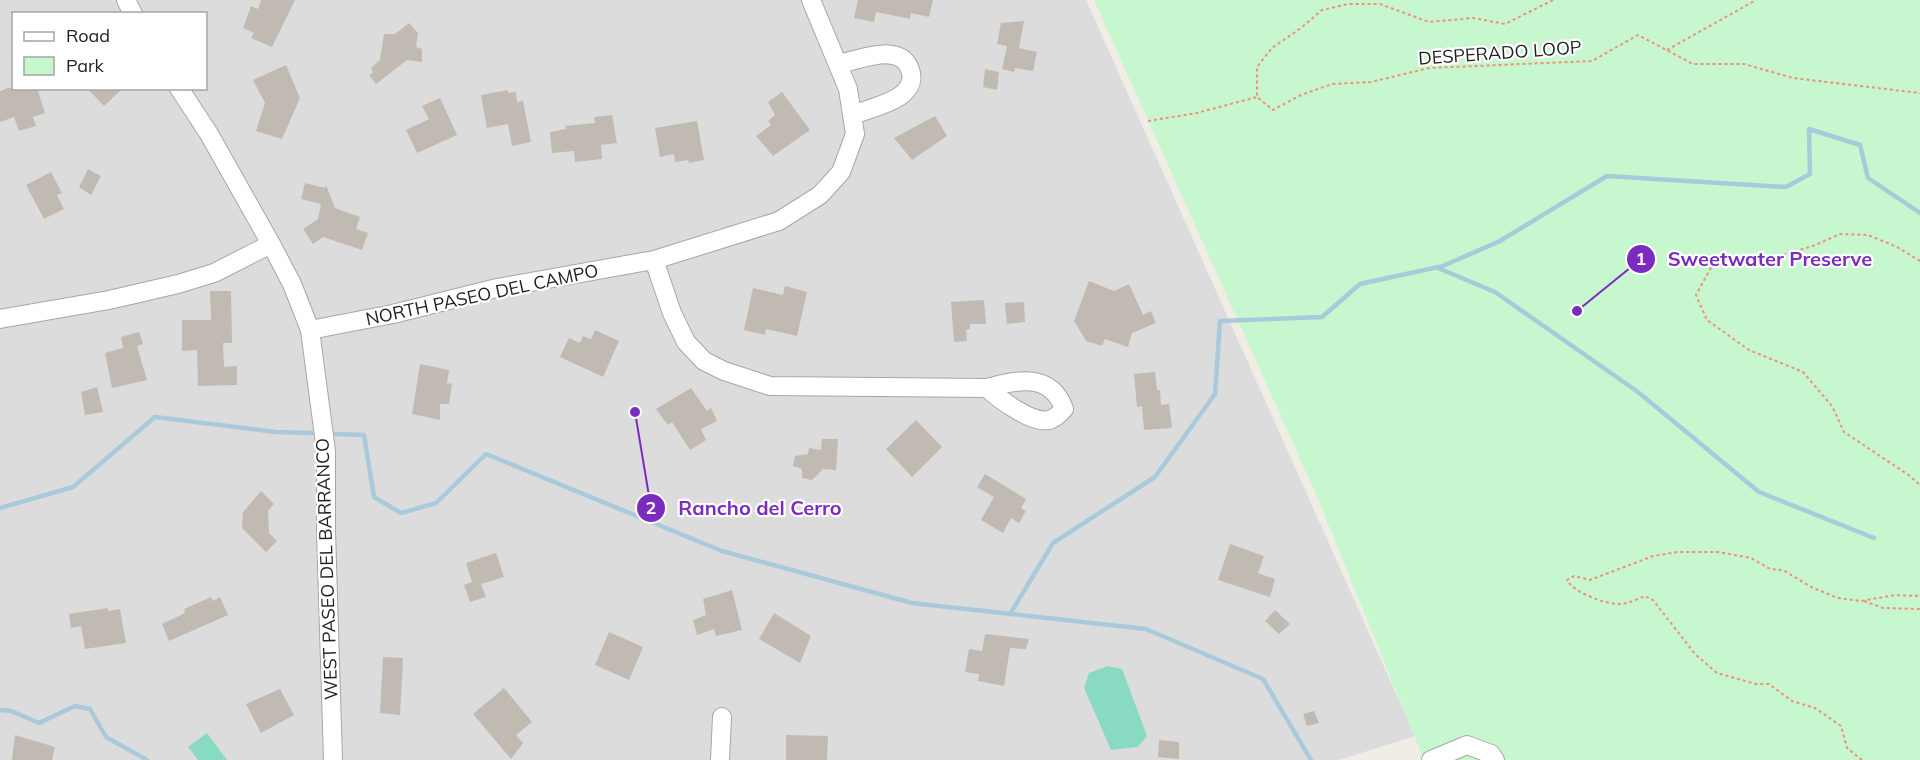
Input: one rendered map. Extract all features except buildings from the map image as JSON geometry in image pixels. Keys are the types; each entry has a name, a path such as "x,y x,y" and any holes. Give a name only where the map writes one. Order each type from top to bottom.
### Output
{"street":[{"name":"NORTH PASEO DEL CAMPO","path":"310,330 393,314 497,288 654,260 779,221 820,195 841,172 855,134 848,89 811,0"},
{"path":"838,64 886,54 901,56 908,63 912,76 911,85 899,97 852,115"},
{"name":"WEST PASEO DEL BARRANCO","path":"180,90 209,134 271,244 292,284 310,330 326,451 326,531 333,760"},
{"path":"0,319 109,300 178,284 214,273 271,244"},
{"path":"654,260 672,313 686,342 704,362 724,371 770,386 987,388"},
{"path":"720,760 722,717"},
{"path":"1431,760 1467,745 1491,754 1496,760"}],"path":[{"name":"DESPERADO LOOP","path":"1553,0 1505,24 1473,18 1429,22 1380,4 1348,4 1322,10 1272,48 1257,67 1257,97 1273,110 1301,95 1332,84 1371,82 1429,68 1592,61 1638,35 1694,64 1744,64 1793,78 1920,93"},
{"path":"1667,50 1756,0"},
{"path":"1148,121 1197,113 1257,97"},
{"path":"1920,261 1897,246 1868,235 1840,234 1813,246 1782,255 1756,261 1713,264 1696,295 1707,320 1749,350 1803,372 1832,406 1844,432 1920,485"},
{"path":"1862,760 1847,748 1841,726 1815,708 1792,701 1769,684 1756,684 1718,673 1695,654 1653,600 1645,597 1622,604 1605,602 1571,588 1567,580 1574,576 1590,580 1653,556 1677,552 1718,552 1751,558 1770,569 1783,570 1811,587 1838,598 1861,600 1920,594"},
{"path":"1861,600 1883,608 1920,609"}],"shaded area":[{"path":"0,0 1086,0 1415,736 1339,760 0,760"}],"green space":[{"path":"1094,0 1920,0 1920,760 1424,760 1319,501"},
{"path":"1108,666 1122,669 1147,736 1138,747 1111,750 1084,688 1089,673"},
{"path":"207,733 227,760 198,760 188,747"}],"waterway":[{"path":"1010,614 1053,543 1155,477 1215,394 1220,321 1322,317 1360,284 1443,266 1500,241 1607,176 1786,187 1810,174 1809,129 1860,145 1868,178 1920,213"},
{"path":"1438,268 1495,292 1638,392 1759,492 1874,538"},
{"path":"0,508 73,487 155,417 276,432 312,433"},
{"path":"336,434 364,435 374,497 401,513 436,503 486,454 722,551 912,603 1146,629 1263,679 1311,760"},
{"path":"0,710 11,711 39,723 75,706 90,709 106,737 147,760"}],"place":[{"name":"Sweetwater Preserve","path":"1577,311"},
{"name":"Rancho del Cerro","path":"635,412"}]}
